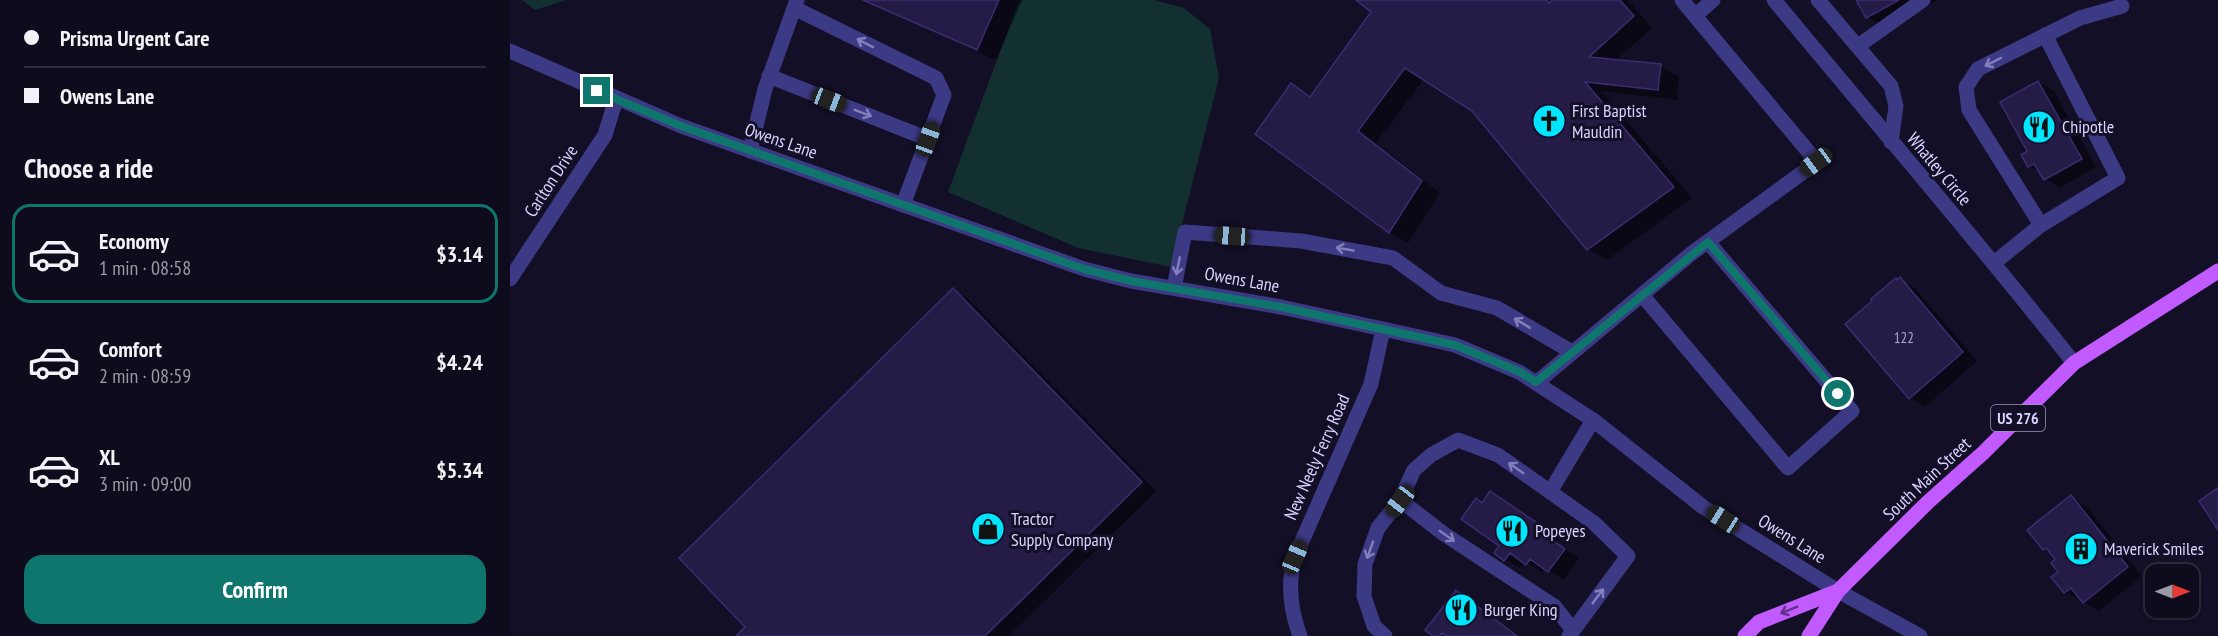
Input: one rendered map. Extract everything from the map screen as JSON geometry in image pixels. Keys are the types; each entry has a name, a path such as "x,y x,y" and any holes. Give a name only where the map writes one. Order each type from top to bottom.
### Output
{"main road":[{"name":"South Main Street","path":"1809,636 1838,591 2074,363 2218,271"},
{"name":"South Main Street","path":"1745,636 1759,622 1838,591"}],"street":[{"path":"1536,382 1708,242 1816,162 1682,0"},
{"path":"1695,16 1713,0"},
{"name":"Whatley Circle","path":"1774,0 1995,263 2074,363"},
{"path":"1818,0 1891,86 1896,106 1891,142"},
{"path":"1858,46 1923,0"},
{"path":"750,150 769,76 796,4 936,78 944,95 903,205"},
{"path":"2041,225 1969,110 1966,87 1978,69 2079,18 2122,6"},
{"path":"1995,263 2041,225 2118,178 2045,35"},
{"name":"Owens Lane","path":"510,51 681,126 1084,269 1131,281 1281,307 1455,345 1520,372 1536,382 1593,420 1704,507 1838,591 1920,636"},
{"path":"769,76 928,139"},
{"name":"Carlton Drive","path":"510,279 605,135 616,99"},
{"path":"1174,288 1185,232 1301,241 1393,258 1441,293 1497,308 1572,352"},
{"path":"1642,295 1788,468 1852,411 1708,242"},
{"name":"New Neely Ferry Road","path":"1300,636 1290,596 1293,564 1371,384 1383,329"},
{"path":"1550,492 1593,420"},
{"path":"1385,636 1374,626 1364,596 1365,564 1378,528 1400,501 1414,470 1431,455 1458,440 1498,455 1594,523 1628,556 1571,633 1554,606 1444,534 1400,501"}],"green space":[{"path":"522,0 566,0 535,10"},
{"path":"1022,0 1154,0 1184,8 1210,29 1219,78 1171,267 1078,248 948,192 1017,6"}],"building":[{"path":"863,0 999,0 977,50"},
{"name":"First Baptist Mauldin","path":"1356,0 1547,0 1549,3 1552,0 1620,0 1634,16 1589,57 1661,64 1658,90 1585,82 1674,187 1587,250 1472,111 1405,68 1358,131 1422,181 1389,233 1255,134 1291,83 1310,97 1371,12"},
{"path":"1856,0 1899,0 1866,18"},
{"name":"Chipotle","path":"2038,81 2082,159 2044,180 2034,164 2028,167 2021,155 2027,151 2000,102"},
{"path":"1900,277 1963,352 1909,399 1845,324 1872,301 1871,299"},
{"path":"953,288 1142,482 985,636 736,636 745,627 679,558"},
{"path":"2218,488 2218,530 2199,501"},
{"name":"Popeyes","path":"1490,491 1546,529 1543,533 1565,549 1548,572 1530,559 1526,565 1510,553 1504,561 1494,553 1499,546 1461,519 1476,498 1482,503"},
{"name":"Maverick Smiles","path":"2071,495 2128,567 2083,603 2071,588 2064,593 2051,577 2058,572 2051,563 2055,559 2046,548 2043,550 2027,530"},
{"name":"Burger King","path":"1456,590 1517,636 1447,636 1442,633 1440,636 1433,636 1425,630"}],"place":[{"name":"First Baptist Mauldin","path":"1549,121"},
{"name":"Chipotle","path":"2039,127"},
{"name":"Tractor Supply Company","path":"988,529"},
{"name":"Popeyes","path":"1512,531"},
{"name":"Maverick Smiles","path":"2081,549"},
{"name":"Burger King","path":"1461,610"}],"route":[{"path":"597,91 681,126 1084,269 1131,281 1281,307 1455,345 1520,372 1536,382 1708,242 1838,394"}]}
